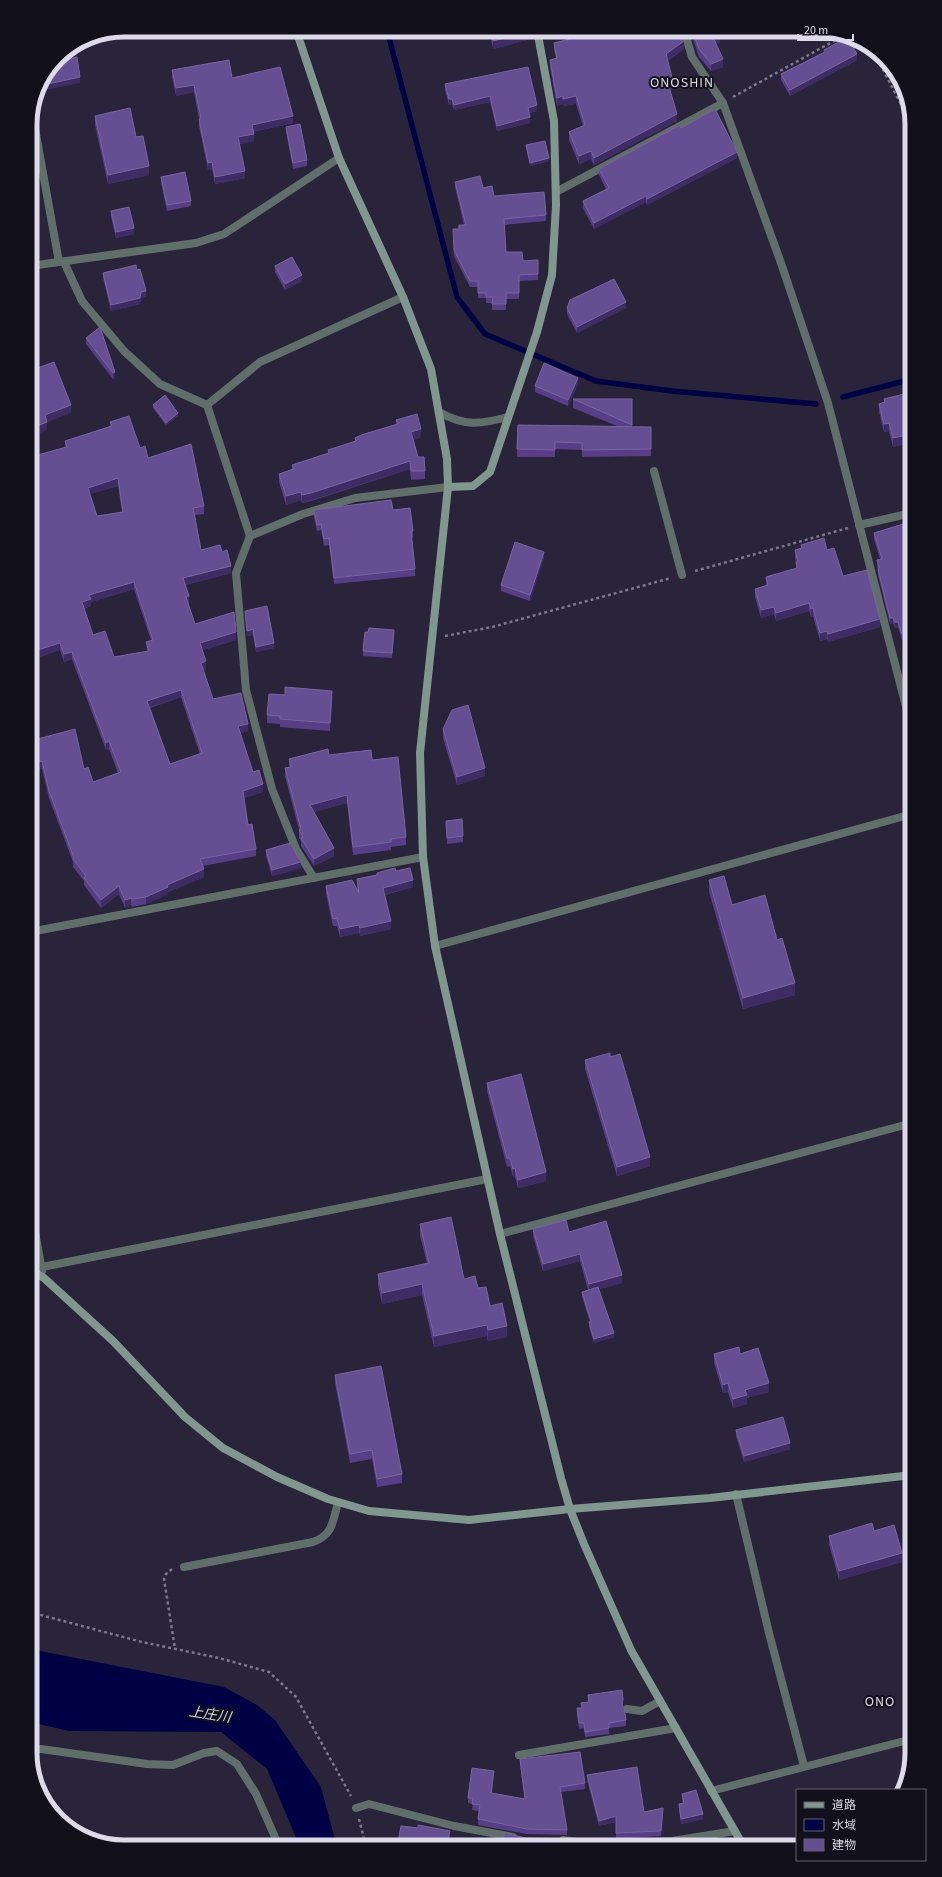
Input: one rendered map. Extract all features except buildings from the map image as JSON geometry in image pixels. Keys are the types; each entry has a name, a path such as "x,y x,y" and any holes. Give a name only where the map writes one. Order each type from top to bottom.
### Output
{"street":[{"path":"298,37 340,158 403,297 431,369 447,459 448,487 420,753 423,857 435,946 500,1234 570,1509 631,1650 740,1840"},
{"path":"250,536 303,514 355,498 448,487 473,486 490,472 537,332 552,275 556,192 554,121 538,37"},
{"path":"686,37 692,57 722,103 782,263 828,403 905,703"},
{"path":"556,192 722,103"},
{"path":"37,138 61,262 82,301 124,351 160,384 207,405 250,536 236,573 246,690 272,789 296,849 314,878"},
{"path":"37,265 196,243 224,234 340,158"},
{"path":"207,405 260,362 403,297"},
{"path":"439,412 452,420 477,423 508,417"},
{"path":"654,471 682,575"},
{"path":"859,525 905,515"},
{"path":"435,946 905,816"},
{"path":"37,931 423,857"},
{"path":"500,1234 905,1125"},
{"path":"42,1267 487,1178"},
{"path":"37,1241 44,1278"},
{"path":"37,1274 44,1278 113,1341 185,1417 223,1448 277,1477 338,1502 369,1511 469,1520 905,1476"},
{"path":"736,1494 769,1633 804,1766"},
{"path":"184,1567 323,1539 330,1531 338,1502"},
{"path":"627,1709 642,1711 660,1701"},
{"path":"519,1755 676,1728"},
{"path":"711,1791 905,1741"},
{"path":"37,1749 146,1764 173,1765 204,1752 217,1751 237,1764 256,1794 275,1840"},
{"path":"356,1808 368,1804 454,1826 519,1838"},
{"path":"678,1840 735,1831"}],"path":[{"path":"722,103 837,39"},
{"path":"879,61 903,109"},
{"path":"431,639 492,627 859,525"},
{"path":"176,1649 164,1579 166,1574 171,1570 184,1567"},
{"path":"37,1614 176,1649 219,1658 269,1672 296,1698 354,1801 364,1840"}],"water":[{"name":"上庄川","path":"37,1650 224,1687 257,1705 275,1720 321,1787 335,1840 297,1840 267,1769 221,1732 69,1731 37,1724"}],"waterway":[{"path":"389,37 457,297 485,334 596,381 672,391 816,404"},
{"path":"843,397 905,381"}],"district":[{"name":"ONOSHIN","path":"682,82"},
{"name":"ONO","path":"880,1701"}]}
